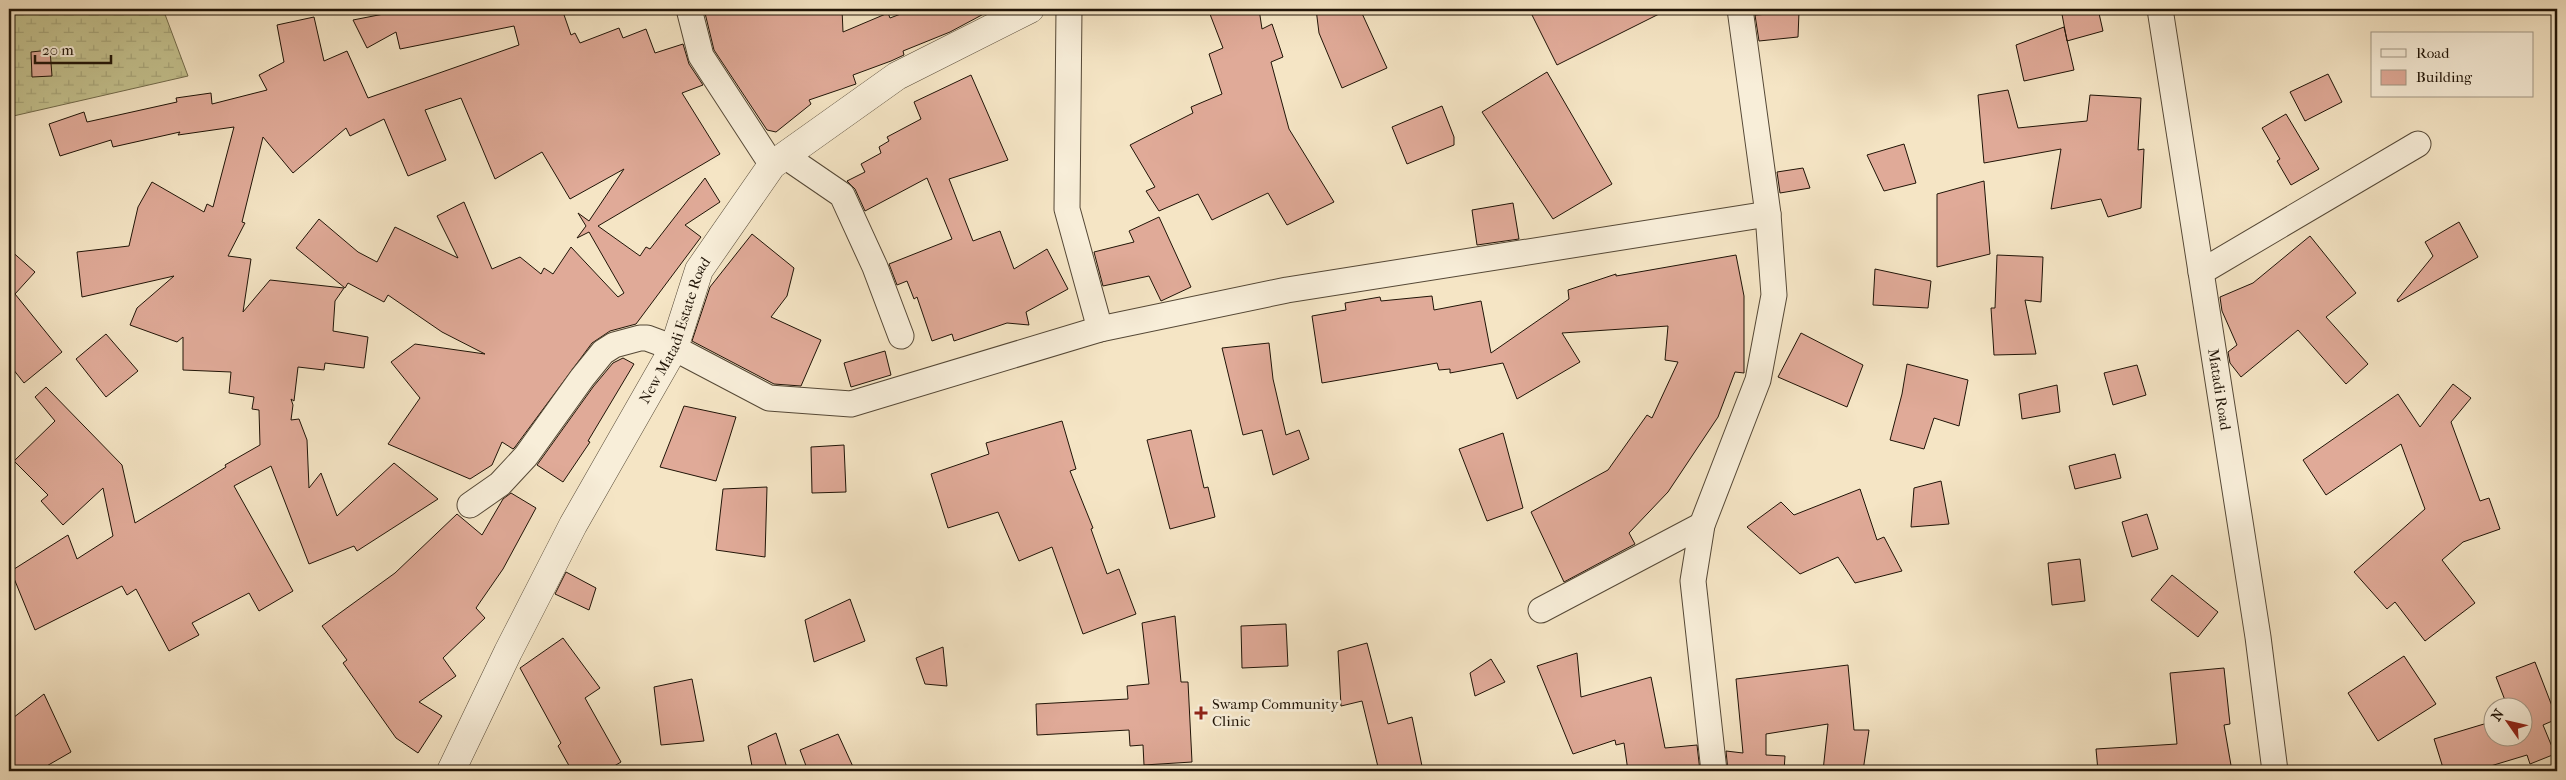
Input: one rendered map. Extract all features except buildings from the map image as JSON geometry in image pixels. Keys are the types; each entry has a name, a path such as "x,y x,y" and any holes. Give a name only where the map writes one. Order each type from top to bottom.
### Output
{"street":[{"path":"689,9 701,56 778,160 842,195 876,267 900,336"},
{"name":"New Matadi Estate Road","path":"451,771 508,652 573,525 674,348 699,270 778,160 897,76 1029,9"},
{"path":"1069,9 1067,209 1100,329"},
{"path":"1714,771 1693,581 1702,525 1758,380 1774,295 1768,214 1740,9"},
{"name":"Matadi Road","path":"2160,9 2258,637 2275,771"},
{"path":"2201,272 2418,144"},
{"path":"470,505 500,484 526,456 603,352 614,345 640,338 647,338 674,348 768,398 851,404 1100,329 1287,290 1768,214"},
{"path":"1541,610 1702,525"}],"green space":[{"path":"9,9 163,9 188,76 9,117"}],"place":[{"name":"Swamp Community Clinic","path":"1201,713"}]}
